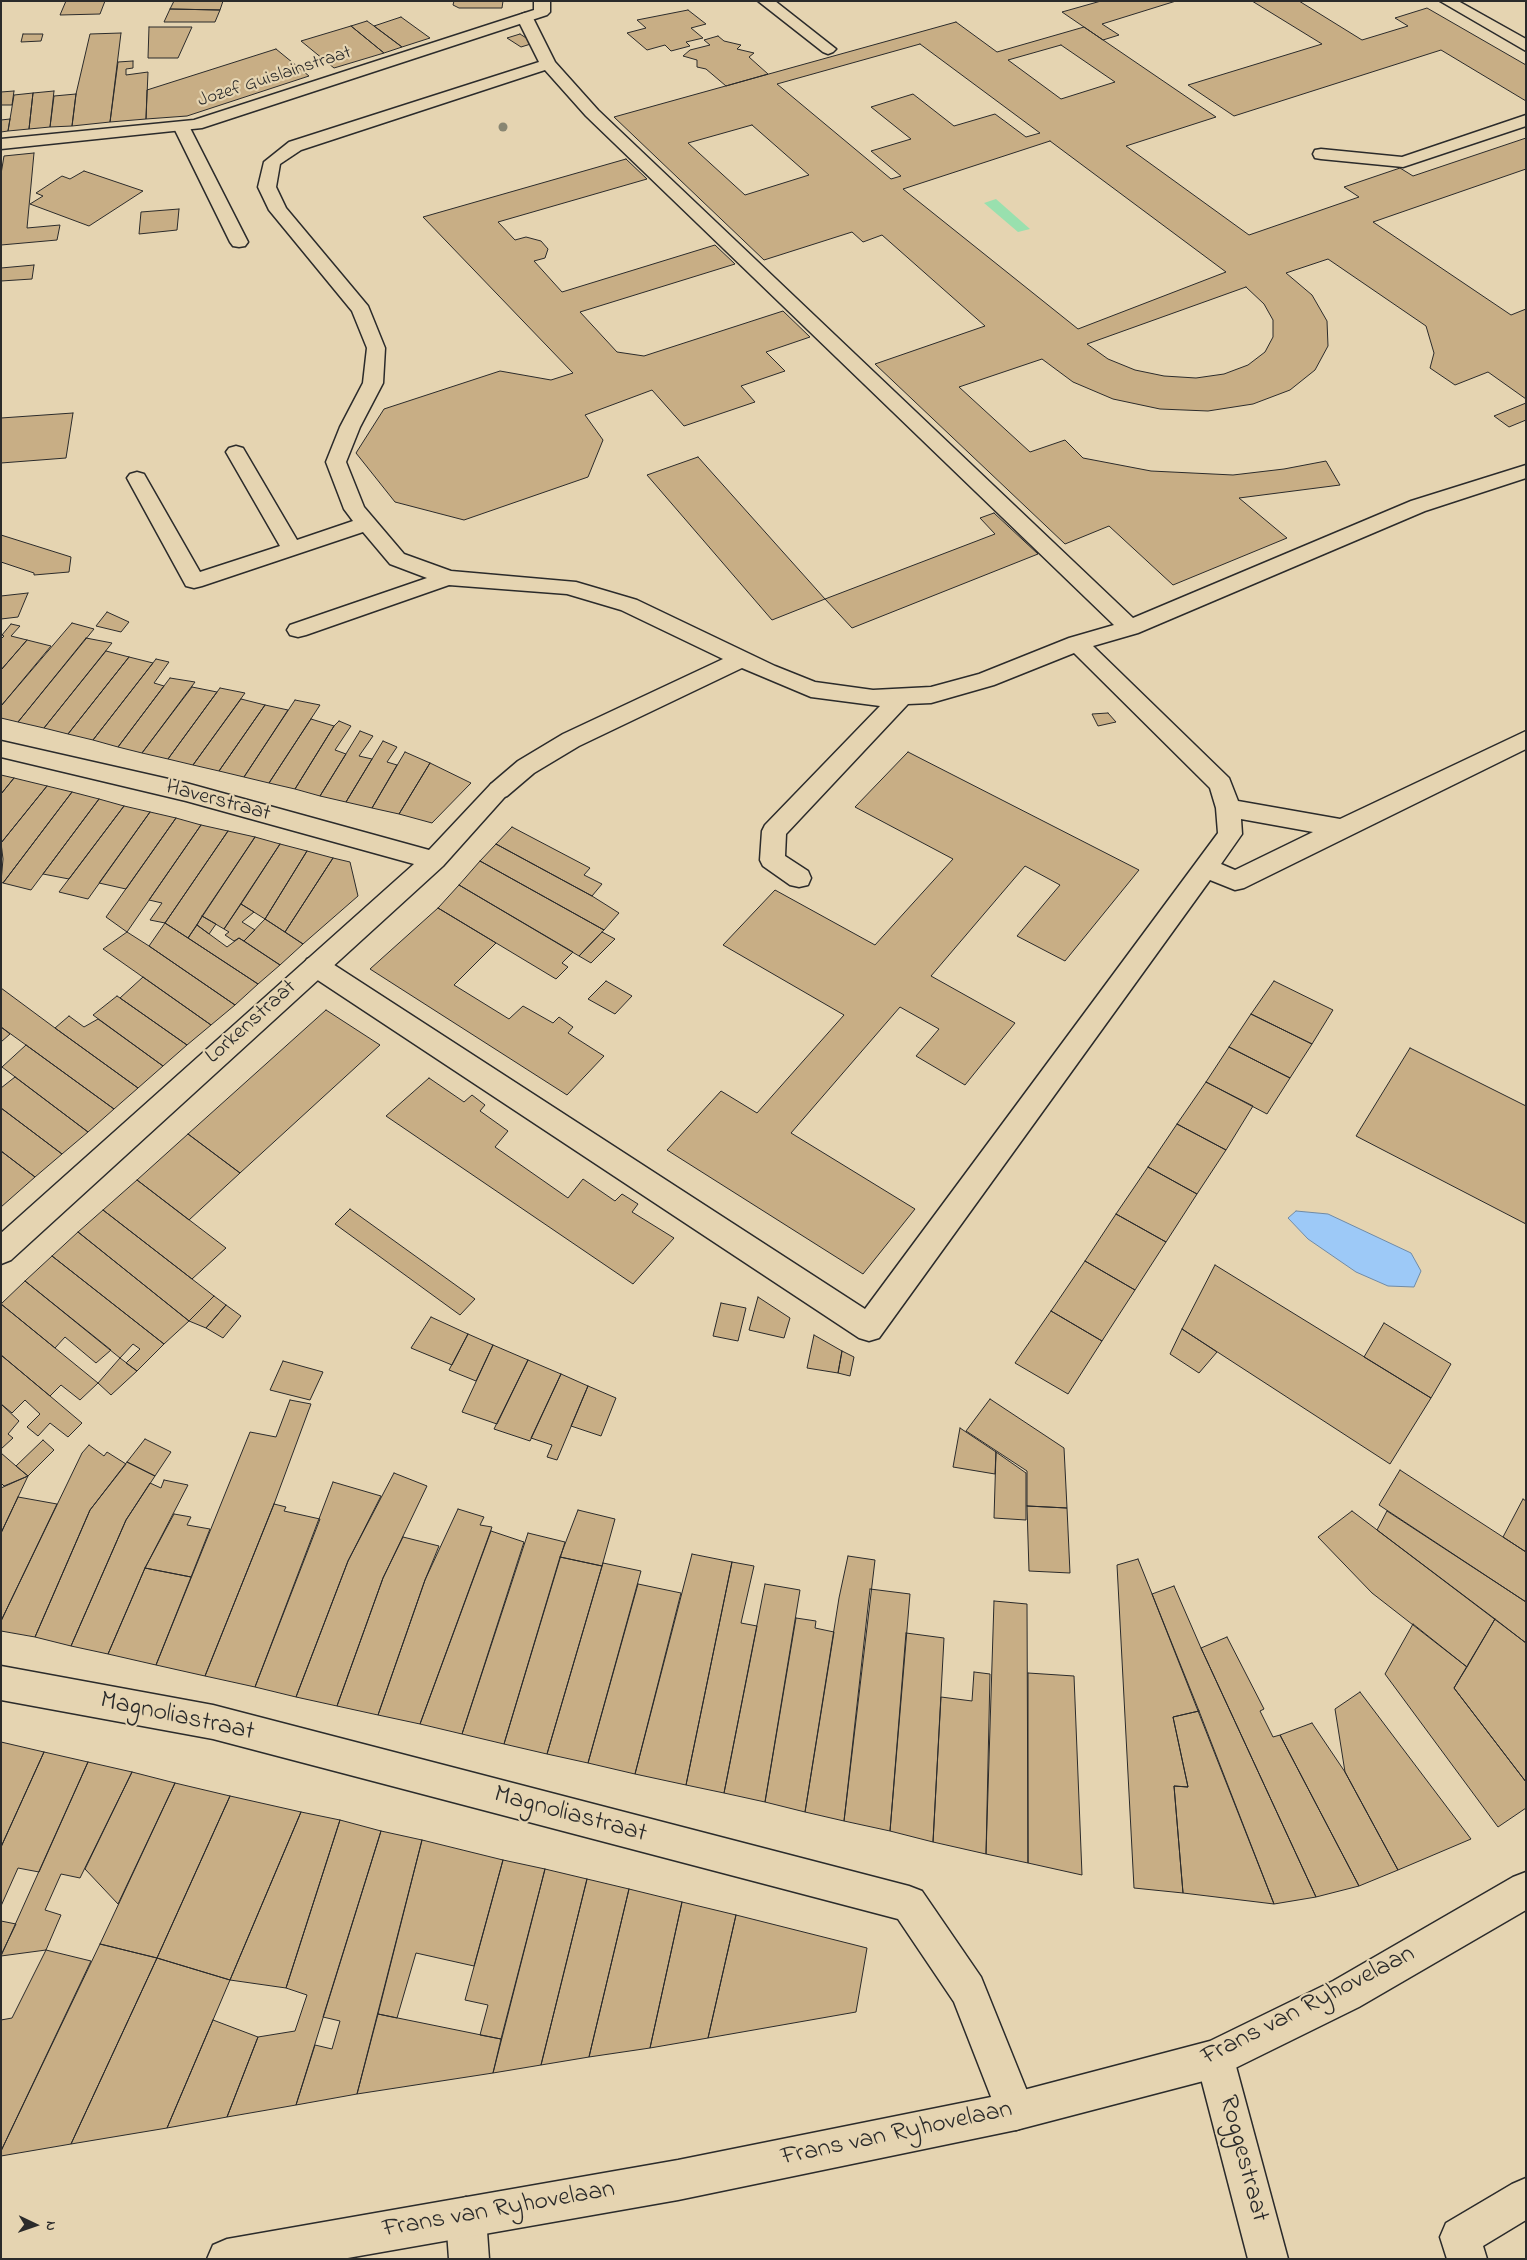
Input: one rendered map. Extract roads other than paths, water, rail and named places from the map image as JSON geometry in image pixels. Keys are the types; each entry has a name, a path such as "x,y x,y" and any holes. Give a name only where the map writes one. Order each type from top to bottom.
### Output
{"street":[{"name":"Jozef Guislainstraat","path":"1,144 182,128 196,125 542,12 542,1"},
{"path":"765,1 828,49"},
{"path":"1447,1 1526,46"},
{"path":"525,18 548,64 592,113 1130,628"},
{"path":"548,64 295,146 272,162 266,187 278,210 361,310 376,348 373,383 350,427 336,462 354,509 396,559 448,578 568,587 629,605 742,659 811,689 873,698 931,695 986,680 1078,643 1130,628 1418,506 1526,471"},
{"path":"1321,154 1403,162 1526,120"},
{"path":"182,128 239,242"},
{"path":"236,452 292,549"},
{"path":"137,478 194,581 367,524"},
{"path":"298,630 448,578"},
{"path":"316,966 869,1328 1230,834 1228,808 1220,784 1078,643"},
{"name":"Lorkenstraat","path":"1,1251 434,860 499,790 526,767 571,740 742,659"},
{"path":"799,878 772,860 774,831 902,696"},
{"path":"1206,868 1235,881 1526,738"},
{"name":"Haverstraat","path":"1,749 186,792 434,860"},
{"path":"1228,808 1343,829"},
{"name":"Magnoliastraat","path":"1,1684 213,1722 909,1904 968,1990 1016,2111"},
{"name":"Frans van Ryhovelaan","path":"227,2259 678,2180 1016,2111 1215,2059 1346,1994 1526,1890"},
{"name":"Roggestraat","path":"1215,2059 1268,2259"},
{"path":"1467,2259 1460,2237 1526,2198"},
{"path":"466,2216 469,2259"}],"water":[{"path":"1296,1211 1328,1214 1411,1253 1421,1271 1414,1287 1388,1286 1356,1272 1308,1239 1288,1218"}]}
